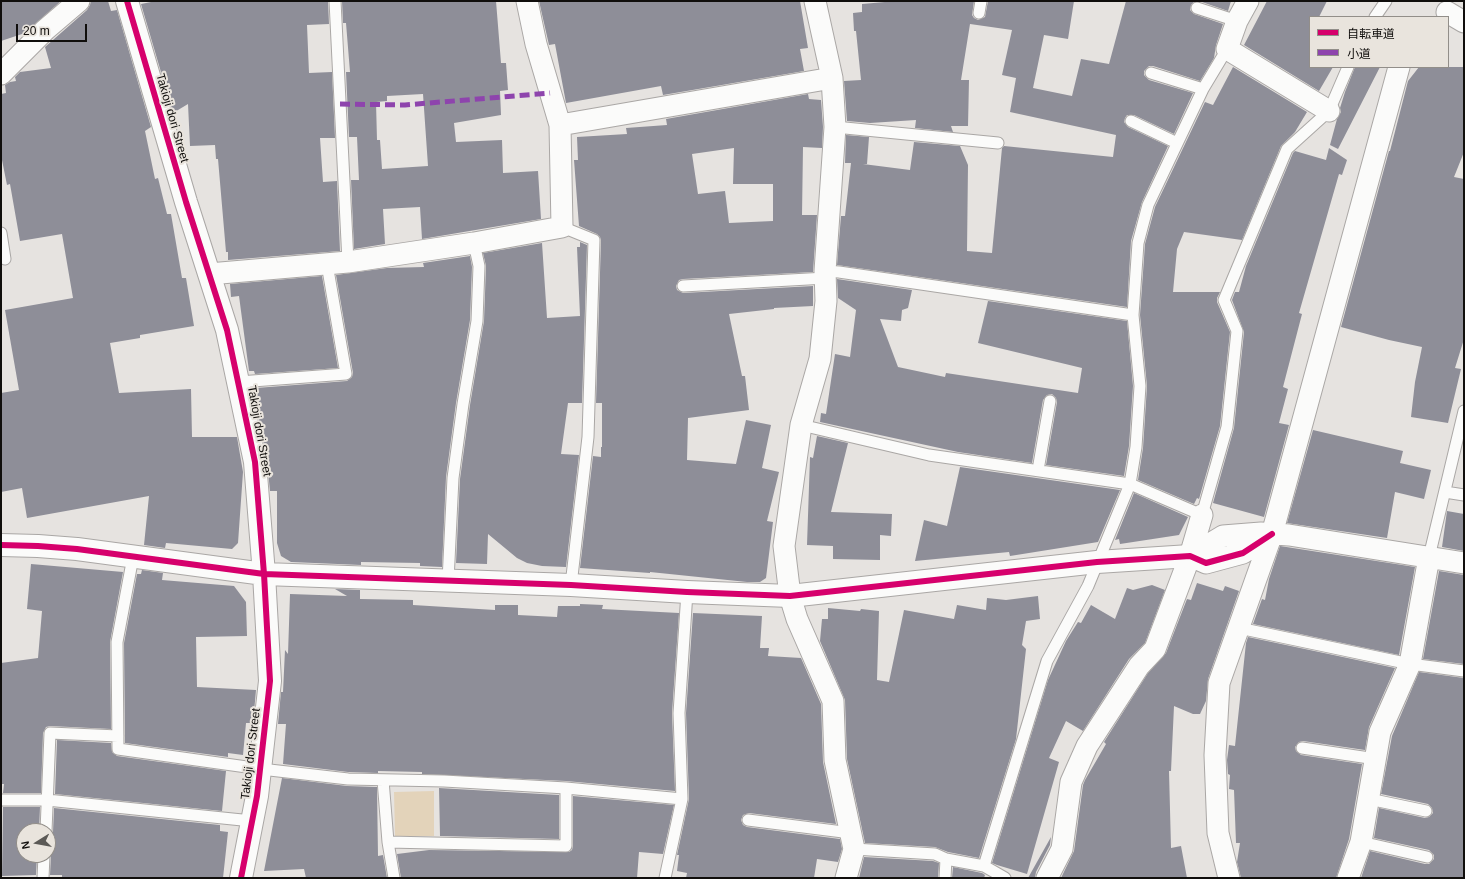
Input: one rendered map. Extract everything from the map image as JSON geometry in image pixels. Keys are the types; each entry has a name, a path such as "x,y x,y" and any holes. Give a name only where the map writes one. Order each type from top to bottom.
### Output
{"street":[{"path":"1,74 45,30 79,1"},
{"name":"Takioji dori Street","path":"127,1 176,169 228,330 255,462 264,574 270,681 261,770 241,878"},
{"path":"209,274 348,262 474,243 562,227 560,125 536,44 527,1"},
{"path":"815,1 832,78 835,127 826,275 826,301 818,331 820,359 801,425 784,546 790,596 797,619 833,701 835,760 852,841 846,878"},
{"path":"1248,1 1237,21 1227,49 1329,111"},
{"path":"1228,878 1218,833 1215,755 1219,683 1272,534 1398,68"},
{"path":"560,125 832,78"},
{"path":"1047,878 1062,849 1071,782 1087,746 1139,666 1155,649 1190,556 1202,515"},
{"path":"1,545 77,549 264,574 571,585 790,596 1097,562 1190,556 1206,563 1243,553 1272,534 1289,535 1464,564"},
{"path":"1348,878 1361,842 1380,732 1410,664 1429,557"}],"lane":[{"path":"335,1 348,262"},
{"path":"979,13 981,1"},
{"path":"1376,16 1386,1"},
{"path":"1197,8 1237,21"},
{"path":"984,866 1047,661 1088,586 1130,484 1136,447 1140,386 1133,315 1138,243 1148,205 1203,89 1227,49"},
{"path":"801,425 929,456 1130,484 1202,515 1227,427 1237,331 1224,300 1287,149 1329,111 1348,68"},
{"path":"1150,73 1203,89"},
{"path":"1131,121 1177,143"},
{"path":"835,127 998,143"},
{"path":"562,227 594,240 588,437 571,585"},
{"path":"1,233 5,259"},
{"path":"448,581 453,478 463,404 477,321 479,266 474,243"},
{"path":"239,382 346,374 327,264"},
{"path":"683,286 854,274 1133,315"},
{"path":"1038,470 1050,401"},
{"path":"1429,557 1464,411"},
{"path":"1445,492 1464,495"},
{"path":"133,557 117,642 118,749 261,770 348,780 444,781 566,788 682,800"},
{"path":"664,878 682,800 679,713 687,592"},
{"path":"1239,628 1410,664 1464,671"},
{"path":"46,823 50,733 118,736"},
{"path":"1302,748 1376,759"},
{"path":"383,780 388,842 394,878"},
{"path":"388,842 566,846 566,788"},
{"path":"1369,799 1426,811"},
{"path":"1,800 47,800 252,821"},
{"path":"748,820 852,841 935,854 946,859 984,866 1005,878"},
{"path":"1361,842 1426,857"},
{"path":"945,878 946,859"},
{"path":"43,878 44,863"}],"shaded area":[{"path":"434,791 434,836 395,836 394,792"}],"building":[{"path":"1,1 61,1 25,33 1,41"},
{"path":"91,1 108,1 111,11 117,10 151,127 145,131 155,179 158,178 167,214 171,214 182,278 186,278 194,326 140,335 140,338 110,343 119,393 191,389 192,437 237,437 243,472 238,543 232,549 166,543 165,548 144,545 149,496 27,518 22,488 1,492 1,393 19,390 5,310 73,298 62,234 20,241 10,184 7,185 1,155 1,94 6,93 5,85 16,81 15,77 20,72 51,68 45,47 87,10"},
{"path":"156,1 328,1 329,24 307,25 309,73 332,72 335,138 320,138 323,182 337,181 340,251 228,260 228,252 226,252 218,159 216,159 215,145 190,146 188,104 173,113 141,4"},
{"path":"342,1 496,1 501,63 506,63 508,90 500,91 501,115 454,123 456,142 502,140 503,173 538,171 541,219 422,239 420,207 383,209 385,244 354,249 351,180 359,180 357,137 349,137 346,72 350,72 346,23 343,23","holes":["423,94 428,166 382,169 380,140 377,140 376,102 387,101 387,96"]},
{"path":"539,1 800,1 808,48 800,49 804,71 663,95 661,86 566,103 555,44 549,45"},
{"path":"896,1 974,1 972,15 978,20 985,17 988,1 1074,1 1068,39 1044,35 1033,88 1072,96 1081,59 1109,64 1126,1 1195,1 1191,5 1190,10 1194,14 1223,24 1216,45 1214,58 1200,81 1153,66 1149,66 1144,71 1144,75 1149,80 1193,93 1174,134 1134,115 1127,115 1125,118 1124,122 1128,127 1168,146 1142,202 1131,241 1127,307 837,265 841,216 845,216 851,163 845,163 846,135 869,137 867,164 863,164 910,170 914,142 960,146 968,165 967,251 992,253 1002,148 1004,146 1113,157 1116,135 1010,112 1016,78 1002,75 1012,30 970,24 961,80 969,80 968,126 951,126 953,132 915,128 916,120 870,123 847,121 844,81 861,80 853,13 862,12 862,4"},
{"path":"1199,1 1231,1 1228,11"},
{"path":"1267,1 1327,1 1320,16 1309,16 1309,68 1332,68 1319,91 1244,45"},
{"path":"1233,67 1307,112 1295,132 1281,146 1242,240 1184,232 1177,249 1173,292 1220,292 1217,302 1230,332 1220,426 1199,499 1197,498 1194,504 1138,480 1143,448 1147,386 1140,315 1145,244 1155,207 1205,102 1213,105"},
{"path":"1464,67 1464,152 1454,177 1464,179 1464,339 1455,368 1461,369 1448,423 1411,417 1415,382 1422,347 1341,327 1408,81 1418,68"},
{"path":"1355,68 1379,68 1338,149 1330,145 1337,119 1341,112 1340,108"},
{"path":"808,94 809,99 821,100 823,127 822,148 803,147 802,215 817,215 813,272 683,279 679,280 676,286 677,290 683,293 813,286 813,306 774,308 729,314 742,376 745,376 749,410 688,418 687,460 736,464 746,420 771,425 762,468 779,472 767,521 773,522 766,578 760,582 650,572 580,568 593,456 601,457 602,447 602,403 596,403 601,240 597,234 579,226 574,160 578,160 577,137 627,134 626,128 667,125 666,119","holes":["734,148 733,184 773,184 773,221 729,223 725,191 698,194 692,154"]},
{"path":"1329,148 1347,160 1342,175 1339,174 1299,313 1302,314 1283,387 1288,389 1279,423 1289,425 1264,517 1213,503 1234,428 1244,332 1232,300 1235,292 1239,292 1246,266 1293,153 1295,151 1326,160"},
{"path":"580,242 587,245 582,403 568,403 561,454 579,455 566,567 542,566 527,563 517,558 488,534 487,564 456,563 460,479 470,405 484,321 486,266 483,253 542,243 547,318 580,316 577,247 580,247"},
{"path":"470,256 472,267 470,320 456,403 446,477 442,567 420,566 420,563 361,562 361,565 291,562 281,556 277,543 277,491 270,491 267,461 259,421 256,388 347,381 352,377 353,373 336,275 387,268 424,267 423,263"},
{"path":"322,276 338,368 255,374 254,371 249,371 239,296 231,297 230,284"},
{"path":"837,279 912,290 908,308 902,310 901,321 880,319 898,367 945,377 946,373 1078,393 1082,368 978,343 988,301 1127,321 1133,386 1129,446 1124,476 1046,465 1057,402 1056,398 1052,394 1047,395 1043,400 1032,463 958,452 820,422 821,413 826,414 835,354 850,357 856,310 838,298"},
{"path":"1313,430 1403,451 1400,463 1431,470 1424,499 1395,492 1387,538 1287,523"},
{"path":"817,436 848,443 831,512 892,514 891,536 880,535 880,560 833,559 833,546 807,545 810,457 813,458"},
{"path":"960,467 1120,490 1098,542 1010,556 1009,552 915,561 924,520 947,526"},
{"path":"1134,493 1188,517 1179,535 1120,544 1119,539 1115,540"},
{"path":"1447,511 1464,514 1464,551 1442,547"},
{"path":"1280,546 1415,567 1399,655 1253,624 1262,599 1265,600 1269,579"},
{"path":"31,564 123,572 110,642 111,729 46,727 43,733 41,793 3,793 4,784 1,784 1,663 38,658 42,611 27,609"},
{"path":"142,570 163,573 162,580 234,586 246,602 247,636 196,637 197,687 256,690 253,723 246,723 243,755 228,753 228,757 125,743 124,643 137,574 141,574"},
{"path":"1439,571 1464,575 1464,664 1423,659"},
{"path":"1197,583 1223,591 1225,586 1239,591 1208,679 1206,701 1200,714 1193,714 1174,706 1171,771 1169,771 1171,848 1181,846 1187,878 1061,878 1074,851 1083,785 1085,780 1106,744 1104,742 1148,673 1166,653 1187,599 1191,600"},
{"path":"1152,585 1165,590 1145,643 1129,659 1083,731 1066,721 1049,758 1059,762 1027,874 992,863 1048,680 1066,641 1078,622 1081,623 1091,605 1115,619 1127,588 1133,590"},
{"path":"335,589 360,590 360,599 413,600 413,605 495,610 495,605 518,605 518,615 557,617 558,606 580,606 580,604 603,605 602,609 679,613 672,713 675,791 566,781 422,774 422,772 348,772 283,764 286,724 278,724 281,692 283,692 285,650 288,654 290,594 347,596"},
{"path":"1038,596 1040,619 1026,621 1022,645 1026,649 1016,739 979,858 948,852 935,847 865,843 847,759 845,700 820,641 822,619 828,619 828,608 879,611 877,680 889,682 904,610 954,619 957,605 986,610 987,598 1006,600"},
{"path":"693,613 762,616 760,648 769,648 768,656 801,658 821,704 823,762 836,824 749,813 743,815 741,820 743,825 747,827 840,839 842,849 838,862 817,859 814,878 686,878 687,873 677,871 679,855 677,855 689,799 686,713"},
{"path":"1248,637 1395,668 1369,727 1365,750 1303,741 1299,742 1295,747 1296,751 1301,755 1362,764 1349,839 1336,878 1241,878 1237,862 1240,843 1236,843 1234,790 1229,789 1230,775 1228,774 1227,760 1229,745 1235,746 1246,643"},
{"path":"1419,672 1464,678 1464,878 1361,878 1370,851 1425,864 1429,864 1434,859 1434,855 1429,850 1374,838 1379,808 1425,818 1429,817 1433,813 1432,808 1428,804 1381,794 1392,736"},
{"path":"57,740 111,743 112,752 117,756 226,771 222,811 55,794"},
{"path":"282,778 347,786 377,787 378,856 383,855 387,878 306,878 304,869 264,871"},
{"path":"439,788 559,795 559,839 440,836"},
{"path":"573,796 674,805 663,854 639,852 637,878 401,878 397,854 429,850 569,852 572,850 573,846"},
{"path":"3,807 40,807 39,823 16,823 16,863 37,863 36,875 2,876"},
{"path":"54,808 220,825 220,831 228,832 223,878 62,878 62,875 50,875 51,863 56,863 56,823 53,823"},
{"path":"1051,837 1050,845 1036,872 1035,878 1028,878"},
{"path":"864,857 933,861 939,863 938,878 859,878"},
{"path":"953,867 982,873 985,875 984,878 952,878"}],"marked path":[{"path":"340,104 405,105 550,93"}],"cycle path":[{"path":"127,1 186,202 227,330 255,462 264,574 270,681 257,796 241,878"},
{"path":"1,545 77,549 264,574 571,585 790,596 1097,562 1190,556 1206,563 1243,553 1272,534"}]}
